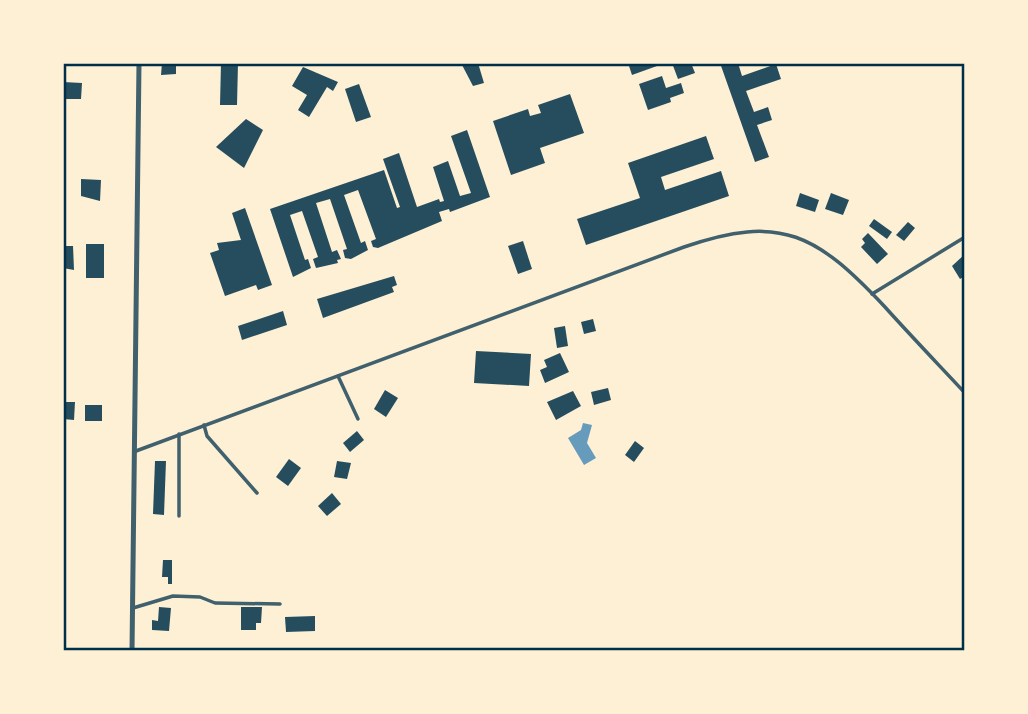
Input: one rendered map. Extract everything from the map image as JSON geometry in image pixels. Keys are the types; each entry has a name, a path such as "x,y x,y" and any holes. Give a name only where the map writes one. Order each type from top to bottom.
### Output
{"street":[{"path":"132,651 139,63"},
{"path":"136,450 731,233 774,231 808,241 839,260 965,393"},
{"path":"872,294 965,237"},
{"path":"338,376 358,419"},
{"path":"204,425 207,436 257,493"},
{"path":"179,435 179,516"},
{"path":"133,608 173,596 200,597 215,603 280,604"}],"water":[{"path":"583,423 592,425 587,443 596,458 584,465 568,438 581,430"}],"building":[{"path":"162,63 176,63 176,74 161,75"},
{"path":"221,63 238,63 237,105 220,105"},
{"path":"461,63 478,63 484,83 473,86"},
{"path":"628,63 656,63 657,66 632,75"},
{"path":"672,63 691,63 695,73 678,79"},
{"path":"720,63 738,63 742,76 776,64 781,79 746,91 754,112 768,107 772,120 757,125 769,157 755,162"},
{"path":"303,67 338,82 333,91 327,87 309,117 298,110 307,95 292,86"},
{"path":"662,76 666,88 681,83 684,93 670,98 671,102 648,110 639,84"},
{"path":"63,82 82,83 81,99 63,99"},
{"path":"359,84 371,117 356,122 345,89"},
{"path":"570,94 584,133 540,148 545,163 511,175 493,121 528,109 530,116 541,113 538,105"},
{"path":"246,119 263,130 244,168 216,147"},
{"path":"467,130 490,197 450,212 449,209 439,212 442,221 378,248 373,247 371,241 376,239 358,190 344,195 361,243 365,241 368,250 351,259 345,258 343,250 347,249 330,199 316,203 332,252 337,250 341,259 337,260 338,263 316,268 313,259 318,257 302,211 290,215 305,260 308,259 311,268 293,277 270,209 384,170 397,208 400,207 383,159 399,153 417,207 439,199 440,202 444,201 433,167 448,161 460,196 471,193 451,136"},
{"path":"706,136 714,159 661,177 665,190 721,171 729,196 586,245 577,219 640,198 628,163"},
{"path":"81,179 101,180 100,201 81,196"},
{"path":"800,193 819,200 815,212 796,206"},
{"path":"831,193 849,200 843,215 825,209"},
{"path":"245,208 272,285 258,290 256,285 225,296 210,253 219,250 217,243 241,240 232,213"},
{"path":"874,219 892,232 887,239 869,226"},
{"path":"908,222 915,228 904,241 896,235"},
{"path":"868,233 888,254 877,264 861,247 865,243 862,239"},
{"path":"523,241 532,269 518,274 508,246"},
{"path":"86,244 104,244 104,278 86,278"},
{"path":"63,246 73,246 74,270 63,268"},
{"path":"965,254 965,276 960,279 952,266"},
{"path":"394,276 397,285 392,287 394,292 323,318 317,299"},
{"path":"283,311 287,325 242,340 238,326"},
{"path":"593,319 596,331 584,334 581,322"},
{"path":"565,326 568,346 557,348 554,328"},
{"path":"476,351 531,354 529,386 474,383"},
{"path":"560,353 569,372 545,383 540,370 547,367 544,360"},
{"path":"608,388 611,400 594,405 591,392"},
{"path":"385,390 398,398 386,417 374,409"},
{"path":"573,391 581,406 556,420 547,402"},
{"path":"63,402 75,402 74,420 63,419"},
{"path":"85,405 102,405 102,421 85,421"},
{"path":"357,431 364,440 350,452 343,443"},
{"path":"635,441 644,448 634,462 625,455"},
{"path":"289,459 301,468 288,486 276,477"},
{"path":"155,461 166,461 164,515 153,514"},
{"path":"337,461 351,463 347,479 334,477"},
{"path":"332,493 341,504 327,516 318,506"},
{"path":"163,560 172,560 172,584 168,584 168,577 162,577"},
{"path":"159,607 171,608 169,631 152,630 152,620 158,621"},
{"path":"241,607 262,607 261,623 256,623 256,630 241,630"},
{"path":"315,616 315,631 286,632 285,617"}]}
